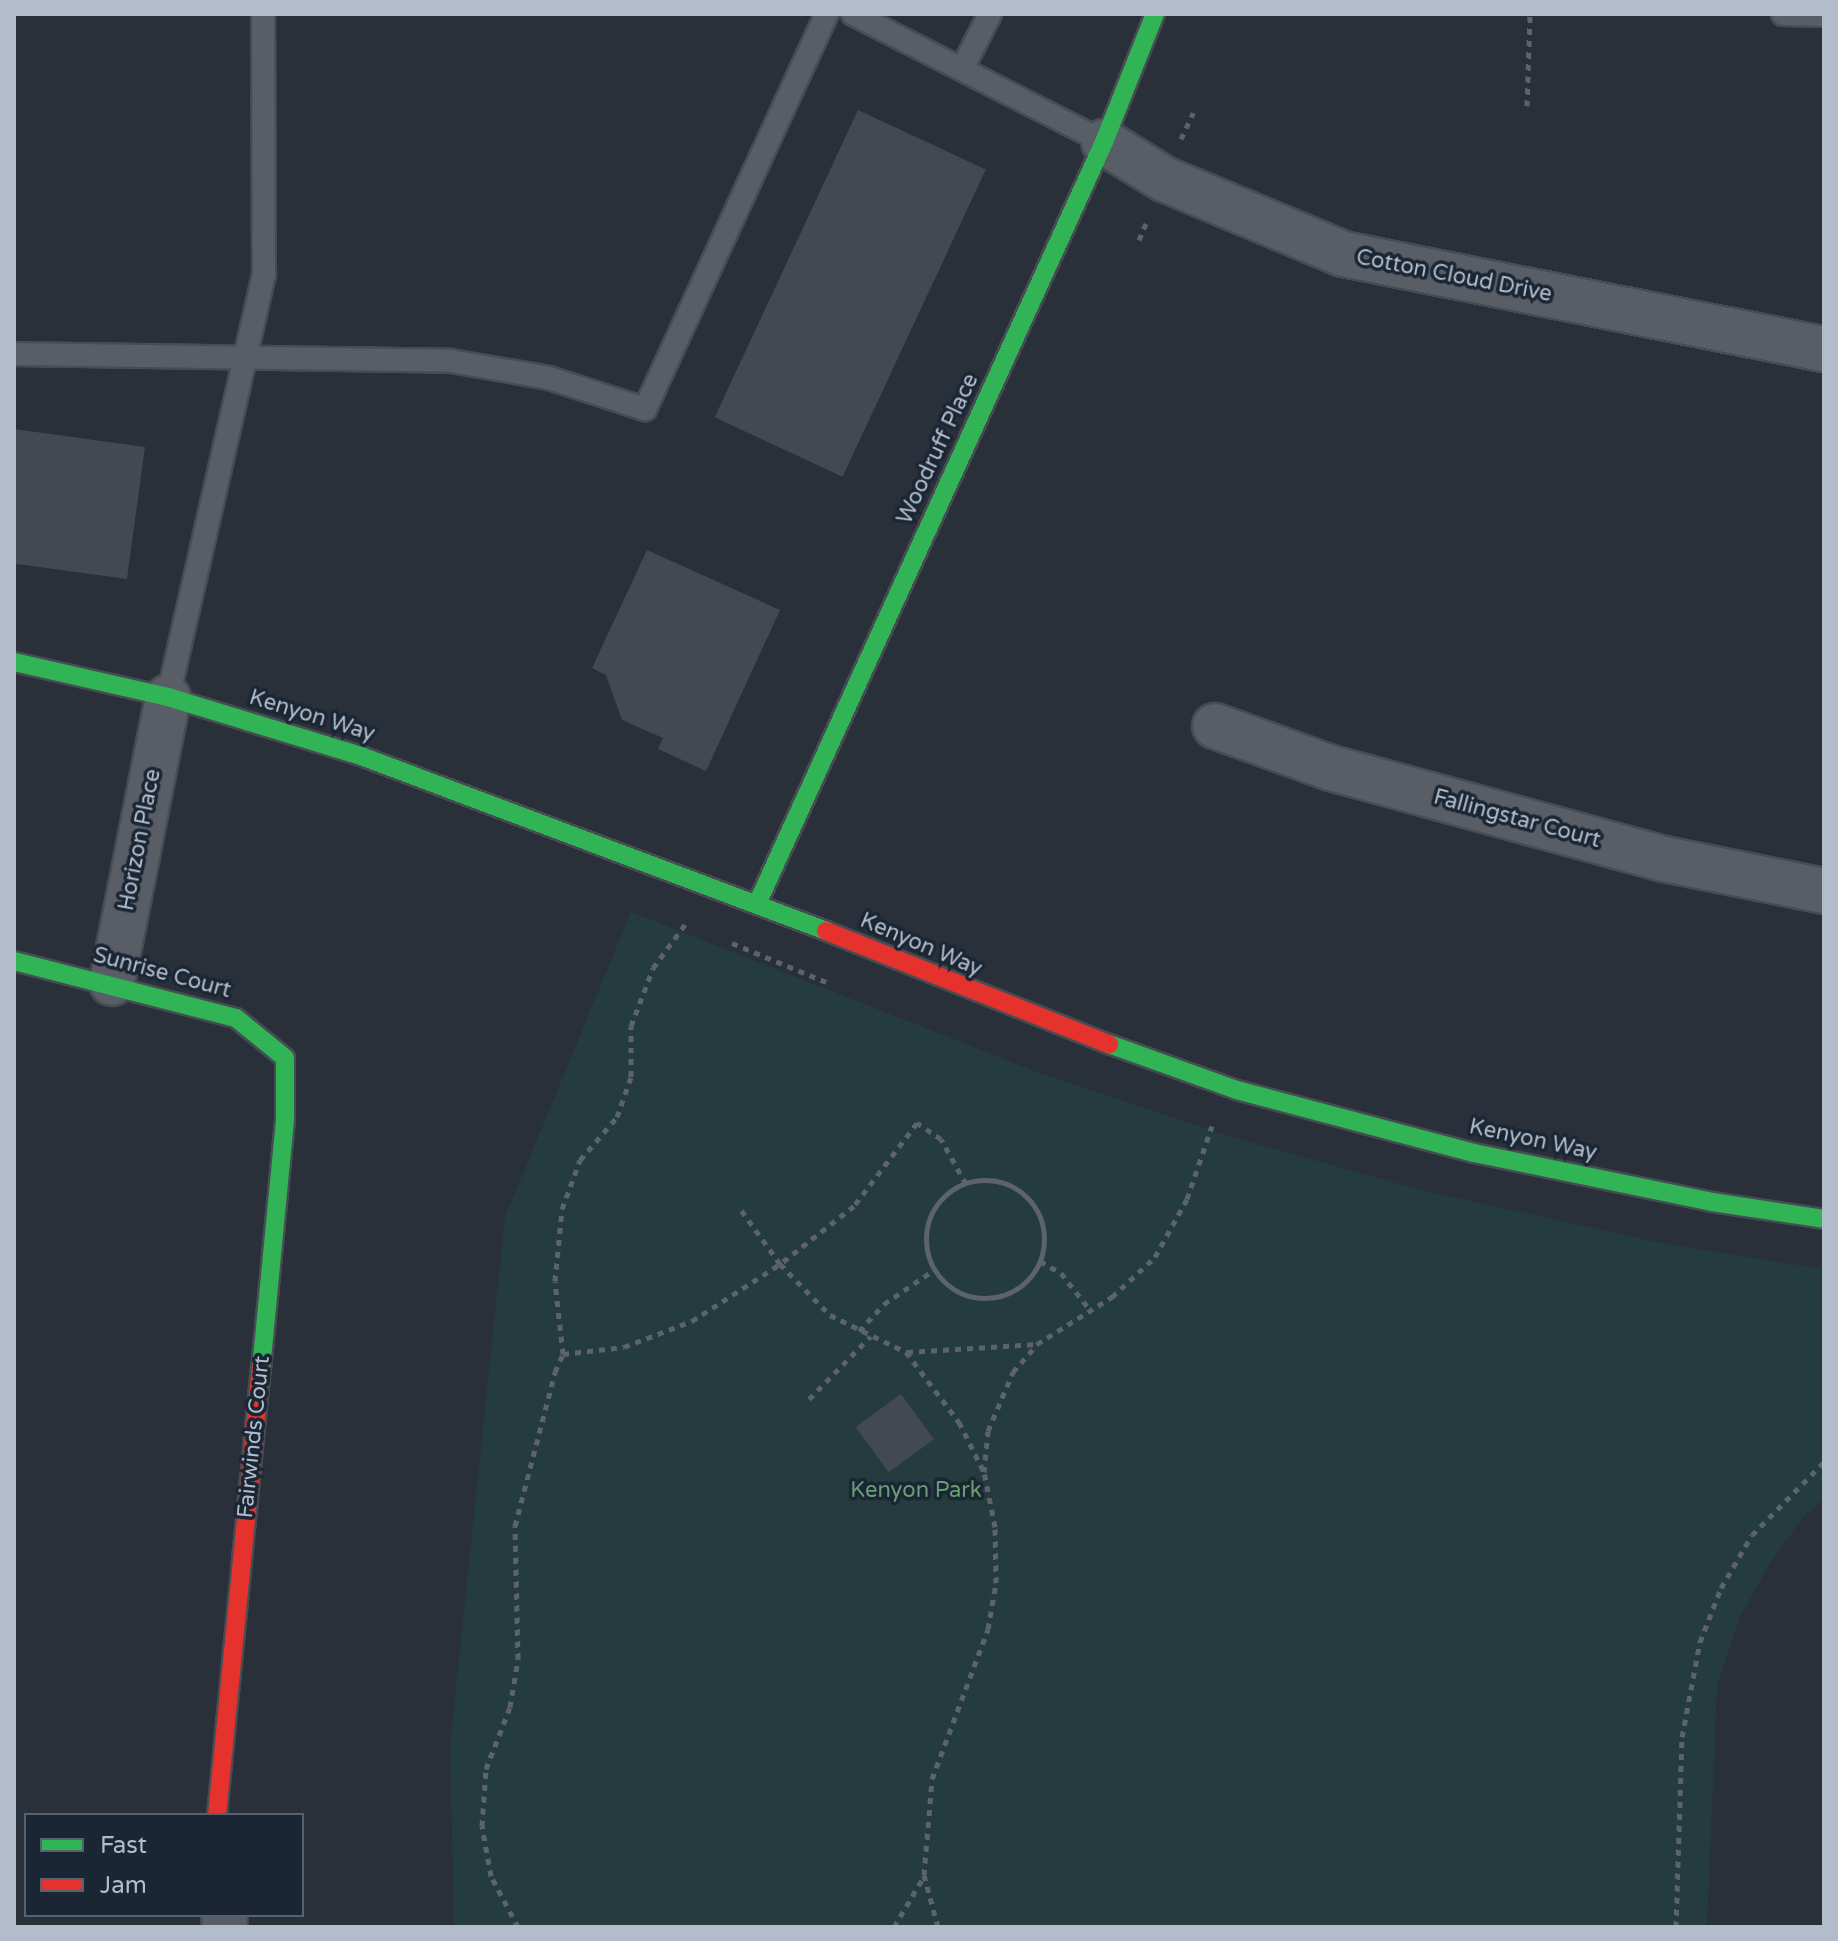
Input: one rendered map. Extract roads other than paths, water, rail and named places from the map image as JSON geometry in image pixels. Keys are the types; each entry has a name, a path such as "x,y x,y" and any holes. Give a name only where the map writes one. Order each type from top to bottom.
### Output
{"street":[{"name":"Woodruff Place","path":"758,902 1104,142 1155,14"},
{"name":"Cotton Cloud Drive","path":"1104,142 1164,179 1343,254 1824,349"},
{"name":"Kenyon Way","path":"14,662 168,697 361,756 758,902 1012,1009 1237,1090 1474,1153 1824,1219"},
{"name":"Horizon Place","path":"112,983 168,697"},
{"name":"Fallingstar Court","path":"1215,726 1331,768 1664,859 1824,891"},
{"name":"Sunrise Court","path":"14,961 112,983 236,1018 264,1036 285,1058"},
{"name":"Fairwinds Court","path":"217,1813 285,1120 285,1058"}],"lane":[{"path":"168,697 264,275 263,14"},
{"path":"14,354 451,361 549,378 645,409 827,14"},
{"path":"853,14 1104,142"},
{"path":"962,69 990,14"},
{"path":"1783,14 1824,15"}],"park label":[{"name":"Kenyon Park","path":"916,1491"}]}
